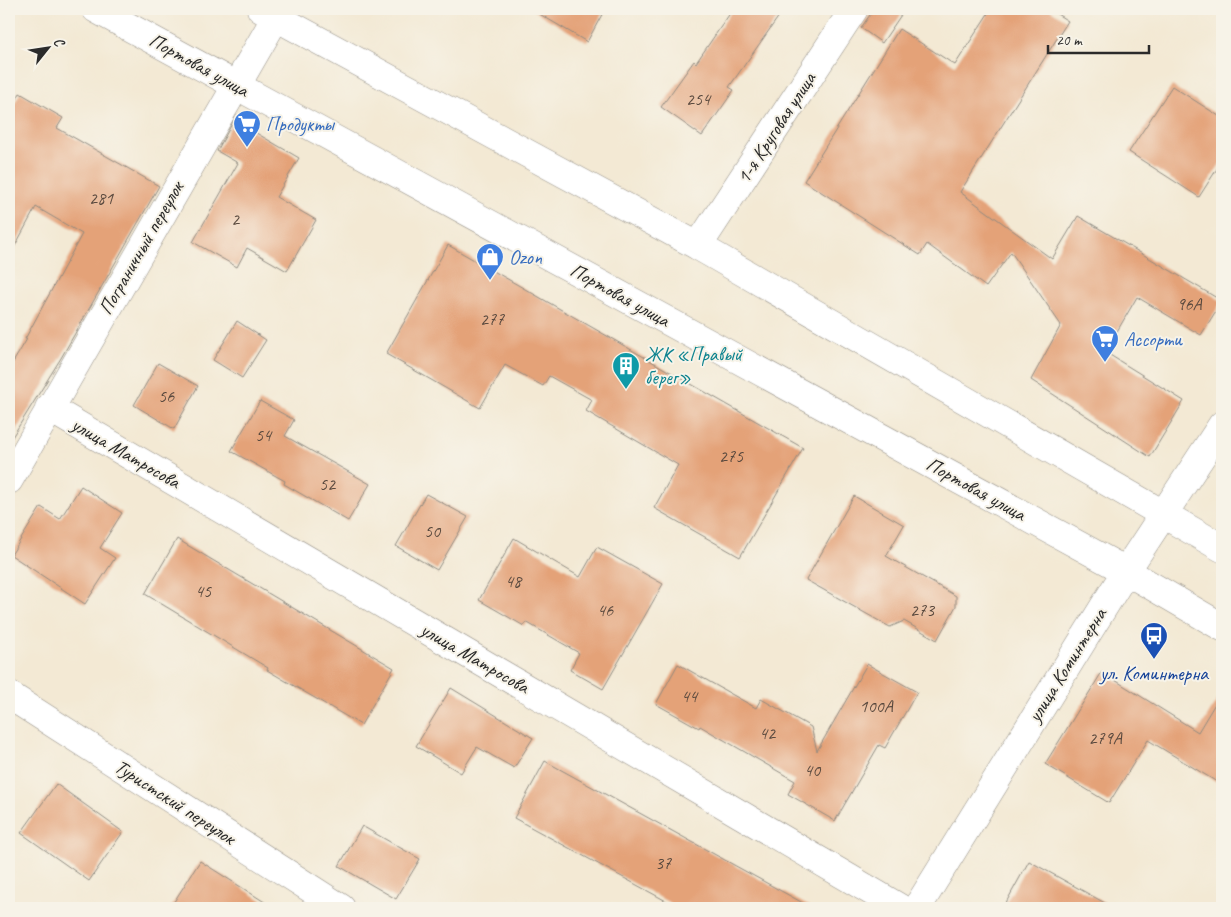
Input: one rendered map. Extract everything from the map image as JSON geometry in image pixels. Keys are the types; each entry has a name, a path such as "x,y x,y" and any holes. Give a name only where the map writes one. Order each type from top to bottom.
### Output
{"street":[{"name":"Портовая улица","path":"96,9 1126,571 1222,627"},
{"name":"1-я Круговая улица","path":"698,246 854,9"},
{"name":"Пограничный переулок","path":"9,480 236,85 268,13"},
{"path":"268,13 698,246 1222,548"},
{"name":"улица Матросова","path":"49,408 900,908"},
{"name":"улица Коминтерна","path":"917,908 1126,571 1222,425"},
{"name":"Туристский переулок","path":"9,695 341,908"}],"building":[{"path":"531,9 605,9 587,42"},
{"path":"733,9 784,9 729,87 734,90 702,136 661,107 694,61 696,63"},
{"path":"874,9 905,9 882,43 861,28"},
{"path":"991,9 1049,9 1068,21 960,192 1052,259 1078,216 1222,301 1201,335 1137,297 1105,352 1184,401 1150,457 1031,380 1061,325 1011,252 986,287 927,244 920,255 804,181 899,29 955,65"},
{"path":"1172,86 1222,118 1222,161 1199,197 1129,152"},
{"path":"20,93 63,118 57,128 159,186 61,358 9,442 9,369 27,339 25,339 82,234 36,207 9,257 9,113"},
{"path":"234,120 299,158 276,197 316,220 287,271 247,248 237,267 193,242 238,163 217,151"},
{"name":"ЖК «Правый берег»","path":"448,245 803,448 740,557 654,508 678,465 586,411 592,400 549,376 543,386 505,365 480,408 386,354"},
{"path":"237,321 266,340 242,378 213,360"},
{"path":"158,363 198,386 174,429 134,405"},
{"path":"260,401 294,420 285,436 370,484 348,521 284,484 285,481 231,451"},
{"path":"81,486 122,513 100,548 115,558 85,604 11,555 41,507 60,519"},
{"path":"426,494 468,517 437,570 396,546"},
{"path":"854,496 904,525 886,556 956,596 956,606 937,640 904,621 890,627 806,580"},
{"path":"514,538 580,577 597,547 663,584 603,689 570,670 579,653 526,622 524,626 479,600"},
{"path":"177,539 394,668 361,725 267,670 268,668 145,594"},
{"path":"678,664 756,708 761,699 811,727 817,751 867,664 917,692 885,748 879,745 835,821 788,794 795,781 700,726 699,728 656,704"},
{"path":"1102,672 1198,732 1222,692 1222,785 1148,740 1109,803 1045,764"},
{"path":"451,688 533,738 514,768 477,747 461,773 416,746"},
{"path":"545,761 812,908 679,908 514,818"},
{"path":"56,784 123,832 89,881 21,833"},
{"path":"362,826 420,859 396,899 339,866"},
{"path":"200,861 274,908 170,908"},
{"path":"1029,861 1114,908 1003,908"}],"place":[{"name":"Продукты","path":"247,148"},
{"name":"Ozon","path":"490,281"},
{"name":"Ассорти","path":"1105,363"},
{"name":"ЖК «Правый берег»","path":"626,390"},
{"name":"ул. Коминтерна","path":"1154,660"}]}
